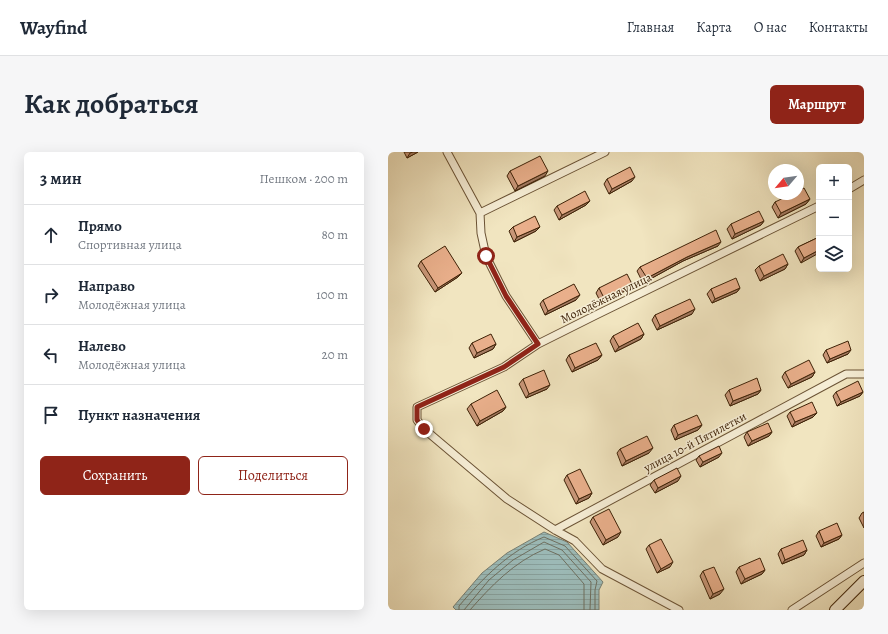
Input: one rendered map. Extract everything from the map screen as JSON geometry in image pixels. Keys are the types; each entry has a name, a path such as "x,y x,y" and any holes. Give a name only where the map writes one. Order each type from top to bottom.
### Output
{"street":[{"path":"446,152 480,213 481,233 486,256 506,296 538,344"},
{"path":"480,213 605,152"},
{"path":"852,187 864,180"},
{"name":"Молодёжная улица","path":"555,530 507,499 424,429 417,420 417,407 504,367 538,344 816,207"},
{"name":"улица 10-й Пятилетки","path":"555,530 846,374 864,374"},
{"path":"555,530 575,541 602,569 679,610"},
{"path":"792,610 864,563"},
{"path":"835,610 864,581"}],"water":[{"path":"544,532 567,542 603,582 599,590 599,610 456,610 453,607 482,573 507,553"}],"building":[{"path":"540,156 548,171 518,186 510,171"},
{"path":"630,167 635,177 612,189 607,179"},
{"path":"804,188 810,199 781,213 775,202 779,200 804,200"},
{"path":"585,191 590,201 562,215 557,206"},
{"path":"759,211 764,221 735,234 731,224"},
{"path":"535,216 540,227 517,237 513,227"},
{"path":"716,230 721,242 687,257 647,278 640,267"},
{"path":"816,238 816,252 804,258 798,247"},
{"path":"445,246 462,273 438,288 421,261"},
{"path":"783,254 788,264 764,276 759,266"},
{"path":"627,274 632,284 604,298 599,288"},
{"path":"736,278 740,288 715,299 711,289"},
{"path":"574,284 580,295 548,311 543,300"},
{"path":"690,299 695,309 660,326 655,315"},
{"path":"638,323 644,334 619,347 613,336"},
{"path":"491,334 496,344 477,353 472,343"},
{"path":"848,341 851,350 830,359 826,350"},
{"path":"596,343 602,355 575,368 569,355"},
{"path":"809,360 815,372 791,384 785,372"},
{"path":"544,370 550,385 529,394 523,379"},
{"path":"757,378 761,390 733,401 729,390"},
{"path":"858,381 863,392 841,402 836,392"},
{"path":"497,390 506,407 480,421 471,404"},
{"path":"812,402 817,413 795,422 790,412"},
{"path":"697,415 702,425 678,435 674,425"},
{"path":"768,423 772,432 752,441 747,432"},
{"path":"647,436 653,448 626,461 620,449"},
{"path":"719,446 722,453 703,462 699,456"},
{"path":"677,468 681,476 658,488 654,480"},
{"path":"580,469 592,493 579,499 567,475"},
{"path":"609,509 621,532 606,540 593,517"},
{"path":"837,523 842,535 824,543 819,531"},
{"path":"661,539 673,562 661,569 649,545"},
{"path":"803,540 807,550 785,560 781,549"},
{"path":"760,558 765,570 745,579 739,567"},
{"path":"714,567 724,589 713,594 703,571"}],"route":[{"path":"424,429 417,420 417,407 504,367 538,344 506,296 486,256"}]}
